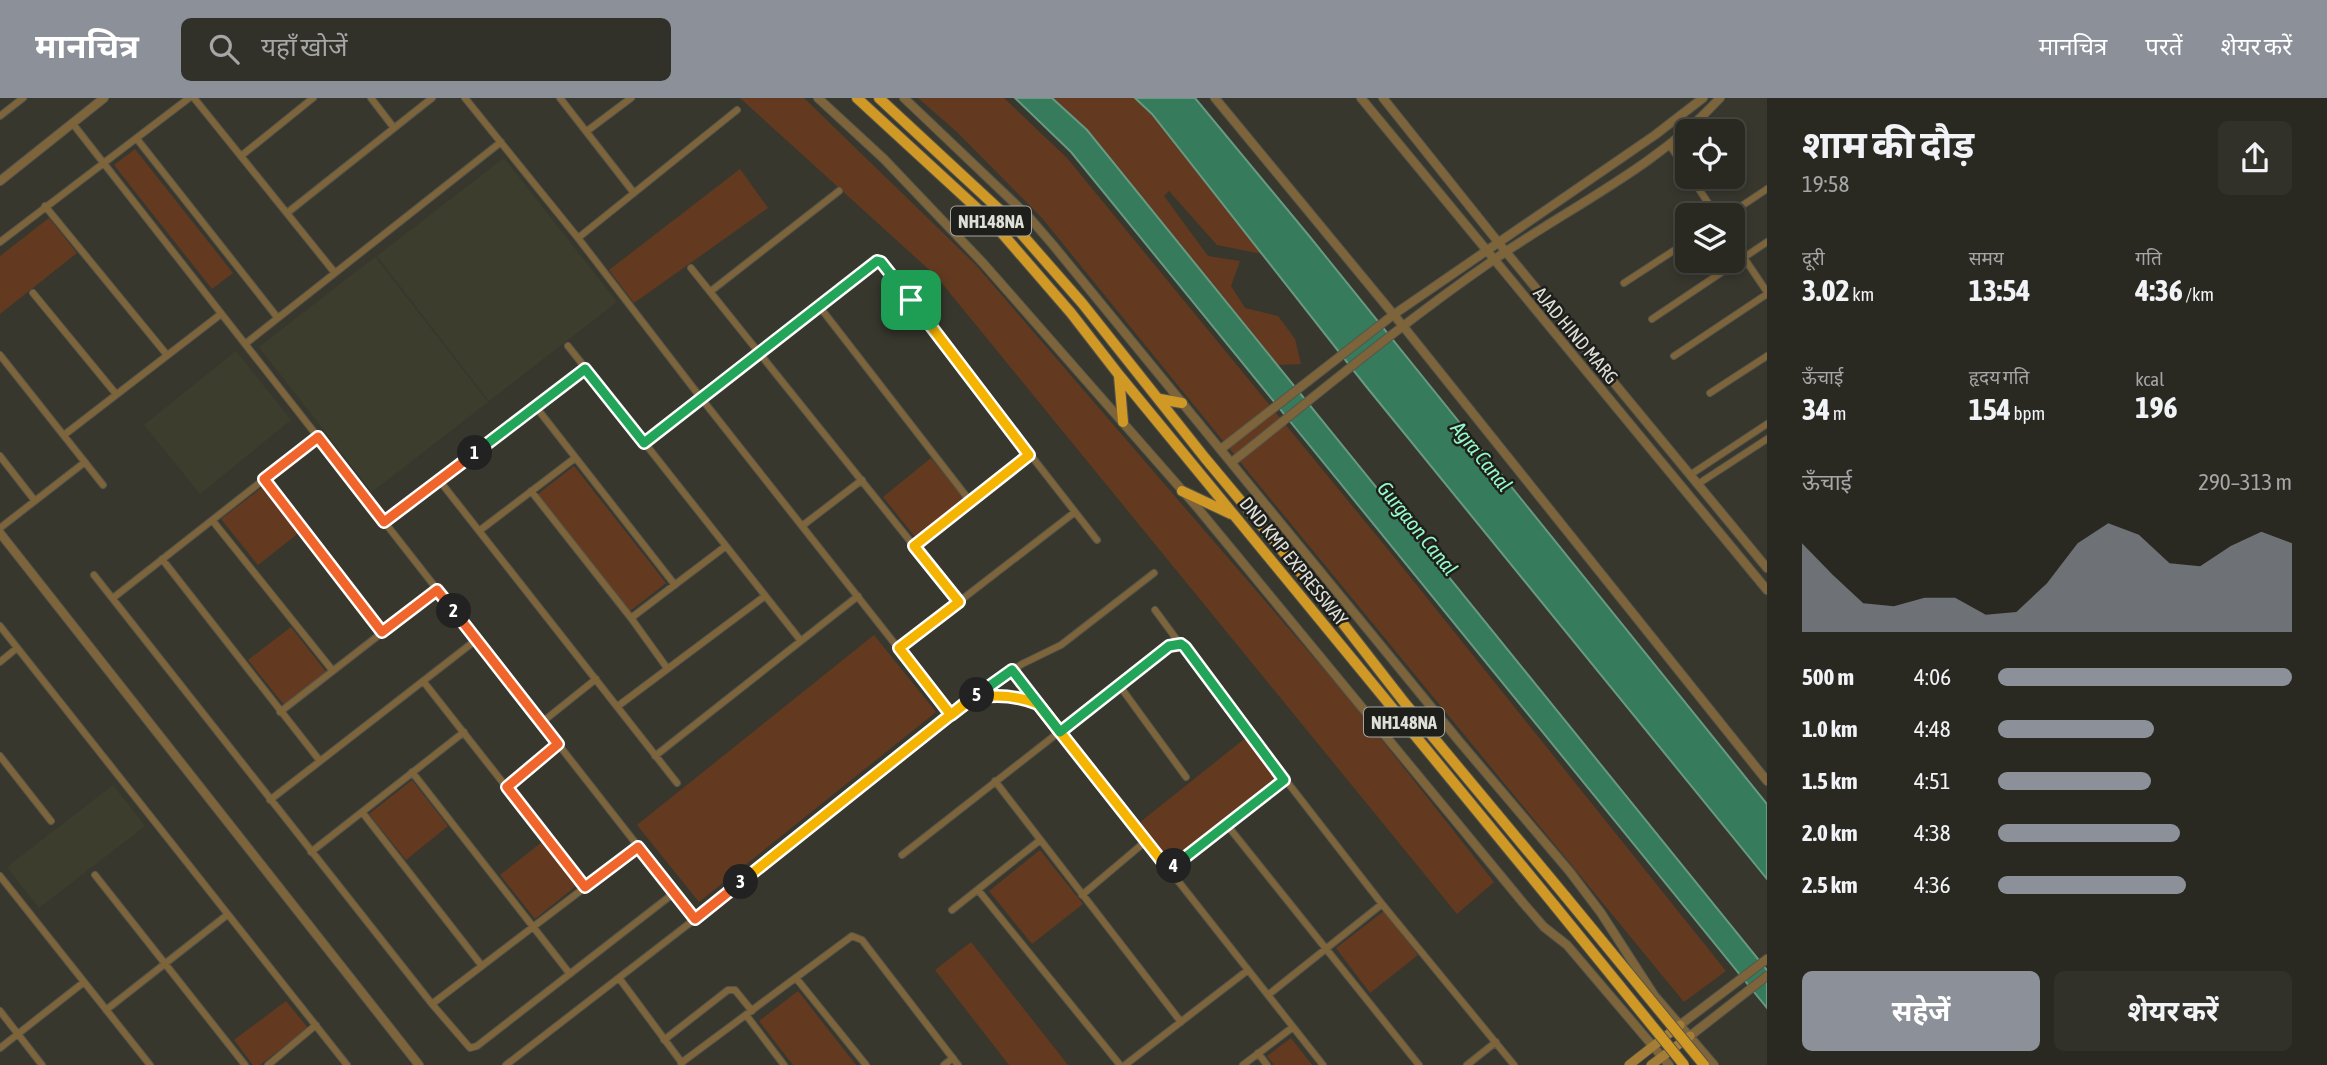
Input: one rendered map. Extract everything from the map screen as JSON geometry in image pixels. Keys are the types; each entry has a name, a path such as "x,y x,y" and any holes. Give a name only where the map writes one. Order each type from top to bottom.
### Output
{"highway":[{"name":"DND KMP EXPRESSWAY","path":"857,98 993,223 1071,313 1684,1065"},
{"name":"DND KMP EXPRESSWAY","path":"880,98 1004,214 1082,303 1404,702 1704,1065"},
{"path":"1119,375 1123,422"},
{"path":"1160,399 1182,403"},
{"path":"1182,491 1234,515"}],"main road":[{"path":"1629,1065 1680,1025"},
{"path":"1651,1065 1665,1061 1690,1036"}],"street":[{"path":"0,116 23,98"},
{"path":"0,181 104,98"},
{"path":"0,242 192,98 335,273"},
{"path":"241,156 313,98"},
{"path":"371,98 394,128"},
{"path":"287,213 432,98"},
{"path":"465,98 578,238 951,715"},
{"path":"560,98 634,193"},
{"path":"587,131 631,98"},
{"path":"818,98 884,159 984,263 1182,491 1524,904 1544,926 1567,945 1665,1061"},
{"path":"904,98 1028,216 1425,700 1570,872 1601,913 1654,995 1714,1065"},
{"path":"1215,98 1389,318 1767,781"},
{"name":"AJAD HIND MARG","path":"1361,98 1767,590"},
{"path":"1383,98 1506,252 1767,568"},
{"path":"1221,449 1389,318 1655,135 1703,98"},
{"path":"1232,462 1399,329 1493,260 1669,144 1697,123 1720,98"},
{"path":"578,238 737,110"},
{"path":"73,124 695,919"},
{"path":"137,139 277,317"},
{"path":"245,344 501,142"},
{"path":"1669,144 1675,153"},
{"path":"1745,204 1767,189"},
{"path":"710,291 839,191"},
{"path":"45,206 167,355"},
{"path":"1745,257 1767,242"},
{"path":"1624,283 1675,250"},
{"path":"1674,356 1767,293 1745,260"},
{"path":"644,443 874,262 879,261 1097,540"},
{"path":"691,268 959,602"},
{"path":"1652,319 1721,273"},
{"path":"33,293 116,394"},
{"path":"818,306 970,502"},
{"path":"64,435 221,314"},
{"path":"568,346 801,641"},
{"path":"0,355 103,485"},
{"path":"1710,393 1767,356"},
{"path":"1328,365 1336,377"},
{"path":"384,522 585,369"},
{"path":"536,407 676,585"},
{"path":"1690,475 1767,424"},
{"path":"113,598 318,437"},
{"path":"1698,484 1767,439"},
{"path":"914,546 1029,455"},
{"path":"0,456 35,501"},
{"path":"479,531 575,458"},
{"path":"85,462 0,531 419,1065"},
{"path":"264,479 382,632"},
{"path":"439,480 677,783"},
{"path":"802,526 862,480"},
{"path":"531,491 667,668"},
{"path":"899,648 1075,512"},
{"path":"212,520 333,671"},
{"path":"631,618 726,546"},
{"path":"162,559 320,761"},
{"path":"506,1065 695,919 969,700 1030,659 1060,646 1154,573"},
{"path":"94,575 467,1046 474,1048 674,893"},
{"path":"280,712 437,590"},
{"path":"618,706 765,596"},
{"path":"655,756 858,596"},
{"path":"1156,610 1284,780 1514,1065"},
{"path":"0,626 347,1065"},
{"path":"270,800 476,640"},
{"path":"902,855 1169,646 1181,644"},
{"path":"0,662 18,648"},
{"path":"1012,670 1323,1065"},
{"path":"541,723 596,679"},
{"path":"423,681 585,887"},
{"path":"1119,685 1186,777"},
{"path":"969,700 998,695 1038,704"},
{"path":"311,852 464,732"},
{"path":"507,787 558,744"},
{"path":"0,756 51,821"},
{"path":"412,772 570,974"},
{"path":"1169,870 1284,780"},
{"path":"995,781 1181,1022"},
{"path":"362,812 482,966"},
{"path":"1227,825 1419,1065"},
{"path":"952,910 1039,841"},
{"path":"1082,895 1146,841"},
{"path":"432,1004 638,847"},
{"path":"95,875 245,1065"},
{"path":"0,876 150,1065"},
{"path":"978,890 1122,1065 1248,970"},
{"path":"1268,995 1382,904"},
{"path":"106,1010 227,915"},
{"path":"618,978 682,1064 848,938 857,936 958,1065"},
{"path":"1680,1025 1767,959"},
{"path":"1690,1036 1767,976"},
{"path":"796,978 866,1065"},
{"path":"0,1048 84,982"},
{"path":"664,1040 728,990 735,990 784,1065"},
{"path":"0,1011 42,1065"},
{"path":"268,1065 316,1025"},
{"path":"1243,1065 1293,1027"},
{"path":"1467,1065 1496,1042"},
{"path":"1258,1053 1267,1065"},
{"path":"944,1065 953,1058"}],"shaded area":[{"path":"740,98 804,98 975,264 1352,702 1494,882 1457,914 936,276"},
{"path":"918,98 1004,98 1067,158 1399,563 1726,971 1684,1002 1042,218 957,132"},
{"path":"1052,98 1135,98 1152,114 1262,254 1217,245 1169,191 1164,196 1208,256 1240,261 1231,286 1245,308 1278,316 1295,339 1301,364 1277,365 1087,130"},
{"path":"135,149 233,273 212,289 114,165"},
{"path":"504,158 617,302 489,401 377,256"},
{"path":"740,169 768,208 634,303 609,270"},
{"path":"49,218 77,253 0,314 0,256"},
{"path":"375,257 488,402 372,492 259,347"},
{"path":"236,351 291,420 200,494 144,425"},
{"path":"931,458 964,499 916,538 883,497"},
{"path":"574,466 666,583 630,611 538,494"},
{"path":"264,486 300,532 258,565 221,519"},
{"path":"291,627 327,673 285,706 248,660"},
{"path":"874,635 936,712 699,902 637,825"},
{"path":"1248,736 1280,776 1172,863 1139,823"},
{"path":"412,780 448,826 406,860 369,814"},
{"path":"113,785 145,826 39,908 7,867"},
{"path":"542,842 576,886 535,919 500,875"},
{"path":"1040,850 1083,904 1032,944 989,891"},
{"path":"1384,911 1418,955 1370,993 1336,948"},
{"path":"971,942 1068,1065 1009,1065 935,970"},
{"path":"798,991 856,1065 793,1065 759,1021"},
{"path":"286,1001 308,1028 260,1065 253,1065 234,1040"},
{"path":"1291,1038 1312,1065 1274,1065 1267,1056"}],"water":[{"path":"1015,98 1052,98 1087,130 1767,970 1767,1008 1071,152"},
{"name":"Agra Canal","path":"1135,98 1195,98 1310,237 1767,804 1767,879 1365,385 1152,114"}],"route":[{"path":"911,300 881,262 877,261 644,443 585,369 384,522 318,437 264,479 382,632 437,590 558,744 507,787 585,887 638,847 695,919 969,700 981,697 998,695 1038,704 1169,870 1284,780 1181,644 1169,646 1060,732 1012,670 969,700 951,715 899,648 959,602 914,546 1029,455 911,300"}],"water label":[{"name":"Gurgaon Canal","path":"1418,528"}]}
